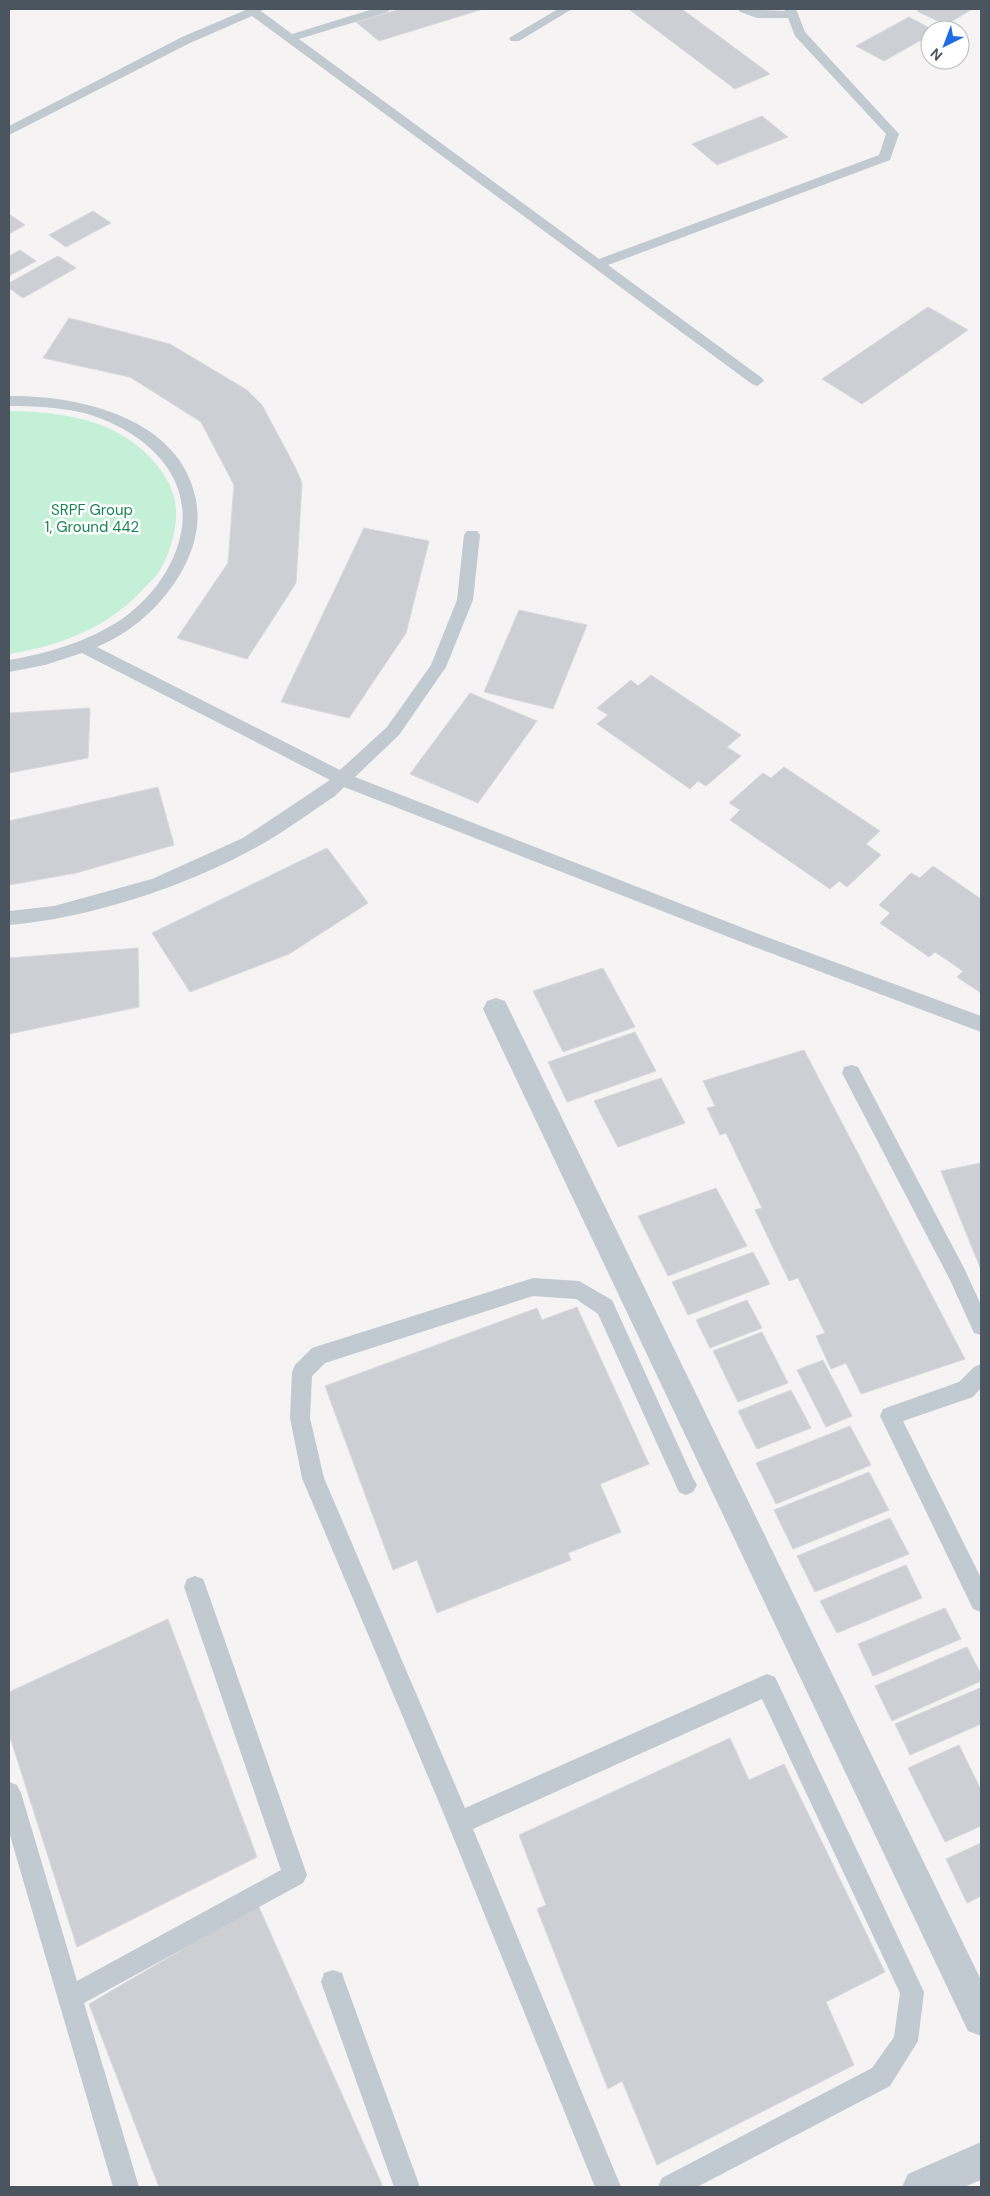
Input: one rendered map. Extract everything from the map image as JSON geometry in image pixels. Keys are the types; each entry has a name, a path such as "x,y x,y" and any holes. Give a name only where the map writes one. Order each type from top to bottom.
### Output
{"street":[{"path":"496,1009 981,2018"},
{"path":"921,2187 981,2161"}],"lane":[{"path":"291,38 384,9"},
{"path":"515,38 566,9"},
{"path":"598,264 885,156 893,134 799,32 792,12 757,14 744,9"},
{"path":"9,131 186,40 255,10 757,381"},
{"path":"9,401 62,403 108,415 147,436 176,464 191,499 190,537 174,575 143,610 99,640 46,660 9,666"},
{"path":"9,918 54,913 156,885 249,843 329,792 392,731 438,667 465,600 472,536"},
{"path":"82,646 342,779 750,938 981,1024"},
{"path":"851,1073 957,1274 981,1326"},
{"path":"608,2187 459,1823 313,1478 300,1418 302,1372 319,1355 533,1286 579,1290 605,1307 686,1485"},
{"path":"981,1374 966,1390 890,1416 981,1601"},
{"path":"70,1997 295,1875 194,1587"},
{"path":"459,1823 767,1685 912,1992 906,2041 881,2077 671,2187"},
{"path":"9,1793 126,2187"},
{"path":"333,1982 407,2187"}],"green space":[{"name":"SRPF Group 1, Ground 442","path":"9,411 65,415 98,424 123,436 146,454 165,476 175,501 176,519 171,546 164,563 155,577 131,601 100,624 65,640 9,654"}],"building":[{"path":"401,9 483,9 379,41 356,22"},
{"path":"682,9 770,74 735,89 630,10"},
{"path":"920,9 972,9 954,20 936,20 917,11"},
{"path":"909,17 920,23 920,41 884,61 856,46"},
{"path":"762,116 788,137 717,165 692,144"},
{"path":"93,211 111,223 66,247 49,235"},
{"path":"9,214 25,225 9,234"},
{"path":"20,250 36,261 9,276 9,256"},
{"path":"58,256 76,268 23,298 9,288 9,283"},
{"path":"928,307 968,330 862,404 822,379"},
{"path":"69,318 170,344 247,390 262,405 295,467 302,483 296,583 247,659 177,638 228,563 234,485 201,422 130,377 43,358"},
{"path":"364,528 429,541 406,633 349,718 281,702"},
{"path":"519,610 587,625 553,709 484,692"},
{"path":"651,675 741,735 727,747 741,756 706,786 698,781 690,789 597,724 608,715 597,708 631,680 638,686"},
{"path":"470,693 537,721 478,803 410,774"},
{"path":"90,708 88,758 9,773 9,713"},
{"path":"784,767 880,831 866,844 881,855 847,887 839,881 830,889 730,820 740,810 729,803 763,773 771,778"},
{"path":"158,787 174,845 76,873 9,885 9,821"},
{"path":"327,848 368,903 289,954 190,992 152,933"},
{"path":"933,866 981,899 981,993 957,977 963,971 935,952 929,957 880,923 890,913 879,905 911,873 920,878"},
{"path":"138,948 139,1007 9,1034 9,958"},
{"path":"603,968 635,1027 563,1052 533,991"},
{"path":"635,1032 656,1071 567,1102 548,1062"},
{"path":"804,1050 965,1359 861,1394 846,1363 831,1369 816,1336 825,1333 798,1278 789,1281 755,1210 762,1208 726,1133 720,1135 707,1108 715,1106 703,1081"},
{"path":"661,1078 685,1123 618,1147 594,1101"},
{"path":"981,1163 981,1270 941,1171"},
{"path":"716,1188 747,1246 668,1276 638,1216"},
{"path":"753,1252 770,1284 688,1315 672,1282"},
{"path":"747,1300 762,1328 710,1348 696,1320"},
{"path":"577,1307 649,1464 600,1484 621,1532 568,1553 571,1560 437,1613 417,1560 393,1570 325,1386 537,1308 542,1320"},
{"path":"762,1332 788,1383 738,1402 713,1351"},
{"path":"823,1360 852,1416 826,1427 797,1370"},
{"path":"791,1390 811,1428 757,1449 738,1411"},
{"path":"850,1426 871,1465 776,1504 756,1463"},
{"path":"869,1472 889,1510 793,1549 774,1510"},
{"path":"890,1518 909,1554 815,1592 797,1556"},
{"path":"906,1565 922,1598 837,1633 820,1601"},
{"path":"945,1608 961,1639 873,1676 858,1644"},
{"path":"168,1619 257,1857 77,1947 9,1734 9,1692"},
{"path":"967,1647 981,1674 981,1681 892,1721 875,1686"},
{"path":"980,1688 981,1724 910,1755 895,1724"},
{"path":"730,1738 749,1780 784,1764 885,1972 826,2002 854,2065 657,2165 622,2081 608,2089 537,1909 546,1905 519,1835"},
{"path":"959,1745 981,1790 981,1826 945,1842 908,1768"},
{"path":"981,1843 981,1896 967,1903 946,1859"},
{"path":"258,1905 383,2187 159,2187 89,2004"}]}
